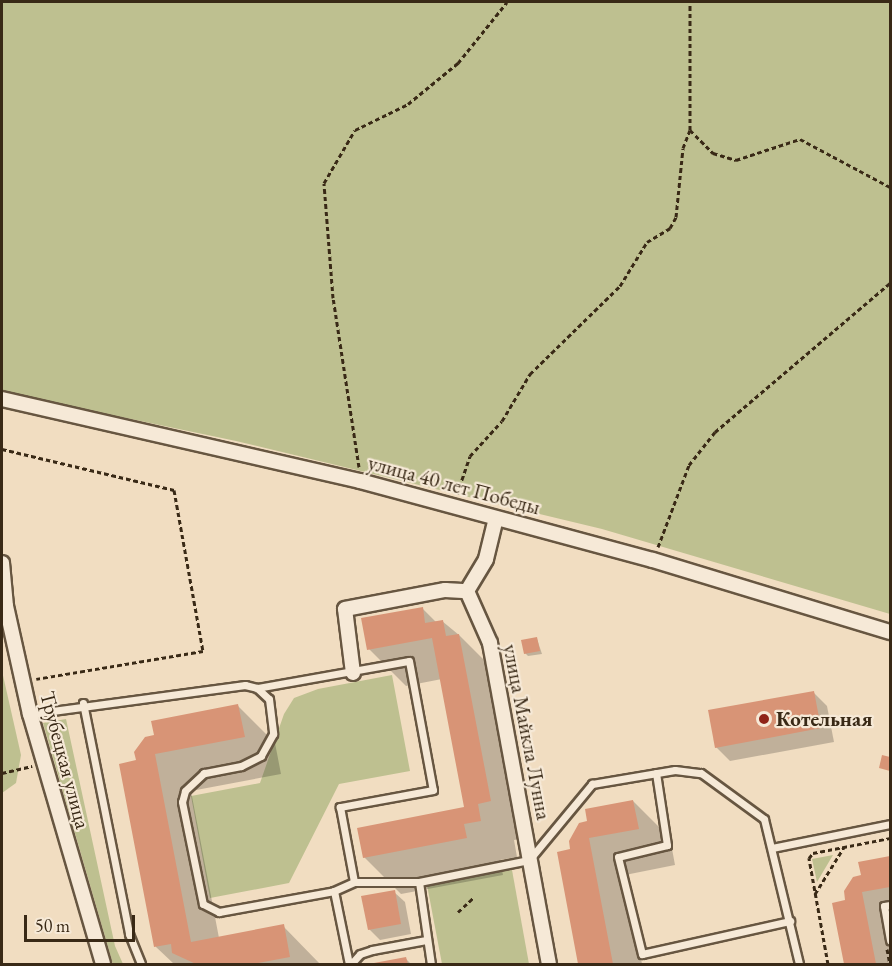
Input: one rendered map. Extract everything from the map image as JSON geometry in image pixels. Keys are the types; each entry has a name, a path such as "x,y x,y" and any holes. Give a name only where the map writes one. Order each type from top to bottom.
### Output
{"street":[{"name":"улица 40 лет Победы","path":"2,399 360,481 653,560 891,632"},
{"path":"353,673 345,609 445,590 467,591 486,559 496,518"},
{"name":"Трубецкая улица","path":"2,563 6,606 30,714 103,964"},
{"name":"улица Майкла Лунна","path":"467,591 489,643 549,964"}],"lane":[{"path":"30,714 84,704 245,685 257,688 353,673 409,661 433,790 340,807 354,882"},
{"path":"257,688 269,699 274,724 273,734 261,756 241,766 204,773 184,791 182,802 203,904 209,909 227,911 334,891 354,882 419,882 529,860 592,784 675,770 702,773 764,819 799,964"},
{"path":"84,704 129,934 141,964"},
{"path":"656,773 667,845 618,857 642,954 790,921"},
{"path":"772,849 891,824"},
{"path":"419,882 431,964"},
{"path":"334,891 350,964"},
{"path":"891,905 884,906 891,940"},
{"path":"350,964 360,954 372,950 426,940"}],"path":[{"path":"360,481 333,298 324,183 355,130 408,104 459,63 507,2"},
{"path":"453,506 470,456 502,421 531,374 620,286 647,242 670,228 676,217 684,148 690,130 690,2"},
{"path":"690,130 713,153 736,160 800,139 891,187"},
{"path":"653,560 689,465 715,432 891,283"},
{"path":"2,449 174,490 203,651 28,681"},
{"path":"2,773 44,763"},
{"path":"828,964 809,858 813,853 891,838"},
{"path":"814,895 844,847"},
{"path":"458,912 474,897"}],"green space":[{"path":"2,2 890,2 890,614 602,529 236,441 2,392"},
{"path":"2,671 21,755 16,783 2,793"},
{"path":"392,675 410,771 339,784 289,883 210,898 191,796 260,783 284,714 294,698 318,689"},
{"path":"66,719 115,946 123,964 113,964 43,723"},
{"path":"833,855 817,882 812,859"},
{"path":"512,870 529,964 442,964 427,885"}],"building":[{"path":"423,607 425,623 443,620 446,636 459,634 491,801 478,804 481,821 464,824 467,838 363,858 357,828 464,807 432,638 367,650 361,618"},
{"path":"537,637 540,651 524,654 521,640"},
{"name":"Котельная","path":"814,691 821,728 715,748 708,710"},
{"path":"238,704 245,737 155,754 191,942 284,924 290,957 253,964 196,964 172,953 171,944 154,947 119,764 136,760 134,752 145,737 154,735 151,721"},
{"path":"882,755 890,757 890,771 879,768"},
{"path":"633,800 639,829 589,838 613,964 578,964 557,852 570,849 569,841 579,823 587,821 585,809"},
{"path":"890,856 890,887 862,892 876,964 844,964 832,903 845,900 844,891 853,877 861,875 858,862"},
{"path":"395,890 401,924 368,930 361,896"},
{"path":"406,957 408,964 374,964 374,963"}],"place":[{"name":"Котельная","path":"764,719"}]}
